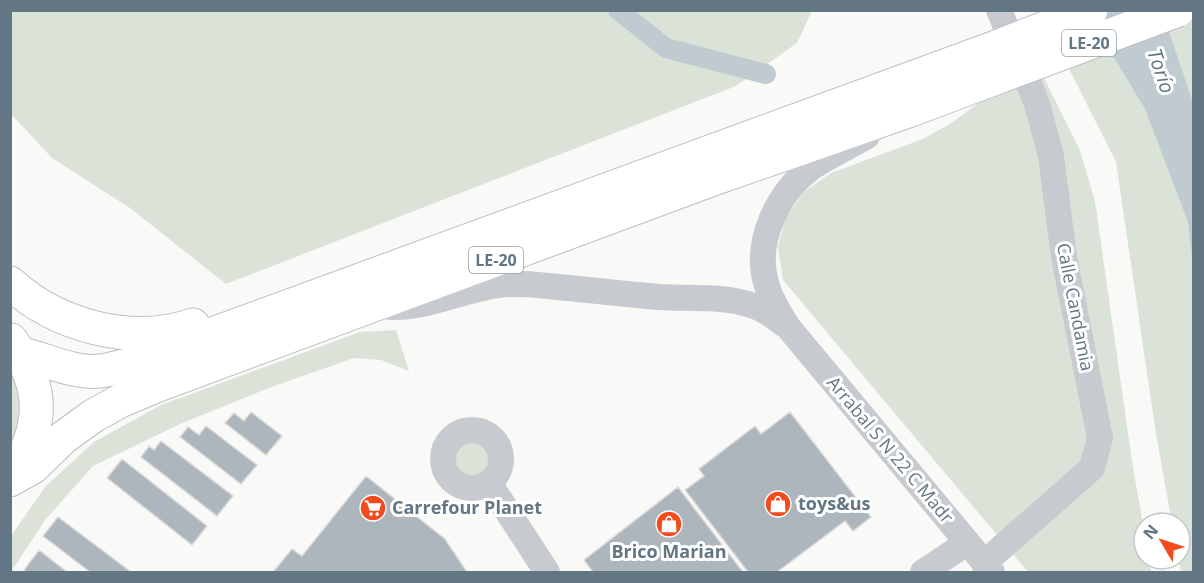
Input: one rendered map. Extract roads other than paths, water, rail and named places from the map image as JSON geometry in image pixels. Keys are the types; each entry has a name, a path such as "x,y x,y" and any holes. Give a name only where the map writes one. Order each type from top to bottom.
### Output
{"highway":[{"name":"LE-20","path":"10,479 33,467 64,437 120,400 713,179 911,110 1091,10"},
{"name":"LE-20","path":"16,347 78,370 99,372 128,365 453,245 996,63 1178,10"},
{"path":"10,283 55,314 79,324 110,331 159,332 186,328 224,315 271,314"},
{"path":"10,479 27,453 36,425 35,394 30,374 16,347"}],"street":[{"name":"Calle Candamia","path":"988,568 1092,468 1100,438 1064,257 1051,156 1037,104 999,10"},
{"name":"Arrabal S N 22 C Madr","path":"911,110 812,168 791,185 777,207 767,230 763,268 770,297 788,327 988,568"},
{"name":"Arrabal S N 22 C Madr","path":"706,297 733,288 754,277 763,268"},
{"name":"Arrabal S N 22 C Madr","path":"370,306 407,308 468,290 501,284 530,285 679,298 706,297 754,306 788,327"},
{"path":"489,483 547,573"},
{"path":"923,573 967,543"}],"water":[{"name":"Torío","path":"1086,11 1162,11 1193,103 1193,265 1188,222 1145,109"}],"waterway":[{"path":"618,10 666,48 766,74"}],"place":[{"name":"toys&us","path":"778,504"},
{"name":"Carrefour Planet","path":"373,508"},
{"name":"Brico Marian","path":"669,524"}]}
